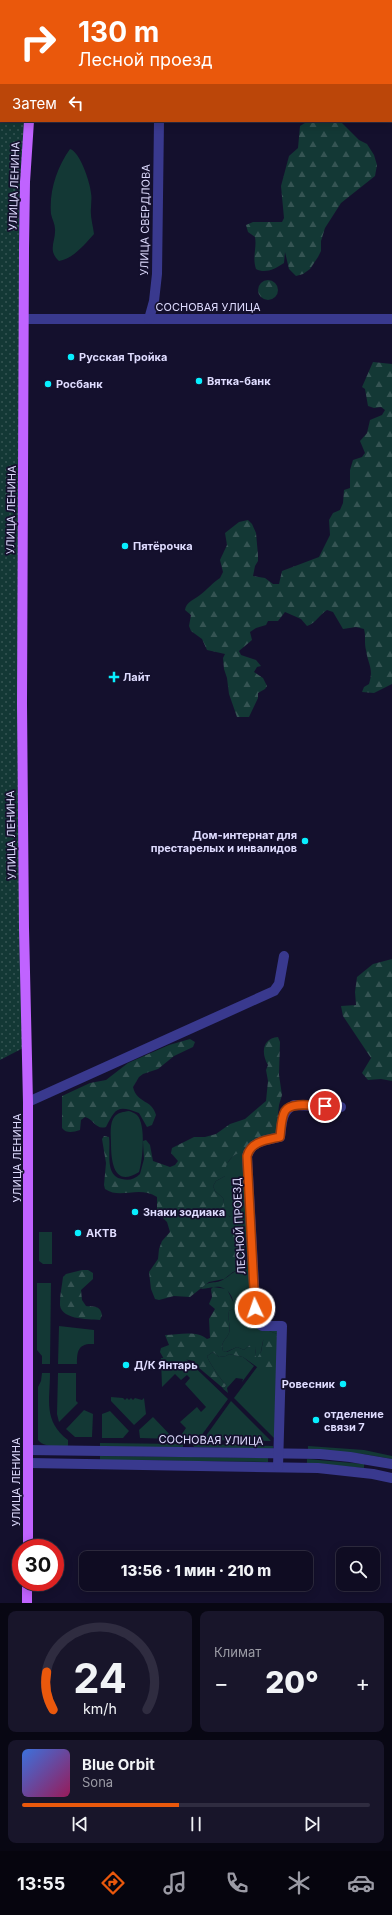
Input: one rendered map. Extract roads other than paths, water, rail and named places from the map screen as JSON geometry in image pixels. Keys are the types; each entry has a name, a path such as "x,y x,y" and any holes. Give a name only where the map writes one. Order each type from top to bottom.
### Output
{"main road":[{"name":"УЛИЦА ЛЕНИНА","path":"28,1539 28,1102 24,928 22,704 25,182 29,122"},
{"path":"27,1591 27,1603"}],"street":[{"name":"УЛИЦА СВЕРДЛОВА","path":"149,319 154,301 157,274 159,122"},
{"name":"СОСНОВАЯ УЛИЦА","path":"24,319 392,319"},
{"path":"28,1102 274,991 279,984 284,956"},
{"name":"ЛЕСНОЙ ПРОЕЗД","path":"278,1467 282,1326 262,1326 256,1321 247,1156 249,1150 253,1146 280,1137 284,1112 288,1108 294,1105 340,1107"},
{"name":"СОСНОВАЯ УЛИЦА","path":"28,1450 279,1453 350,1457 392,1464"},
{"path":"29,1462 335,1469 392,1478"}],"place":[{"name":"Русская Тройка","path":"71,357"},
{"name":"Вятка-банк","path":"199,381"},
{"name":"Росбанк","path":"48,384"},
{"name":"Пятёрочка","path":"125,546"},
{"name":"Лайт","path":"114,677"},
{"name":"Дом-интернат для престарелых и инвалидов","path":"305,841"},
{"name":"Знаки зодиака","path":"135,1212"},
{"name":"АКТВ","path":"78,1233"},
{"name":"Д/К Янтарь","path":"126,1365"},
{"name":"Ровесник","path":"343,1384"},
{"name":"отделение связи 7","path":"316,1420"}]}
